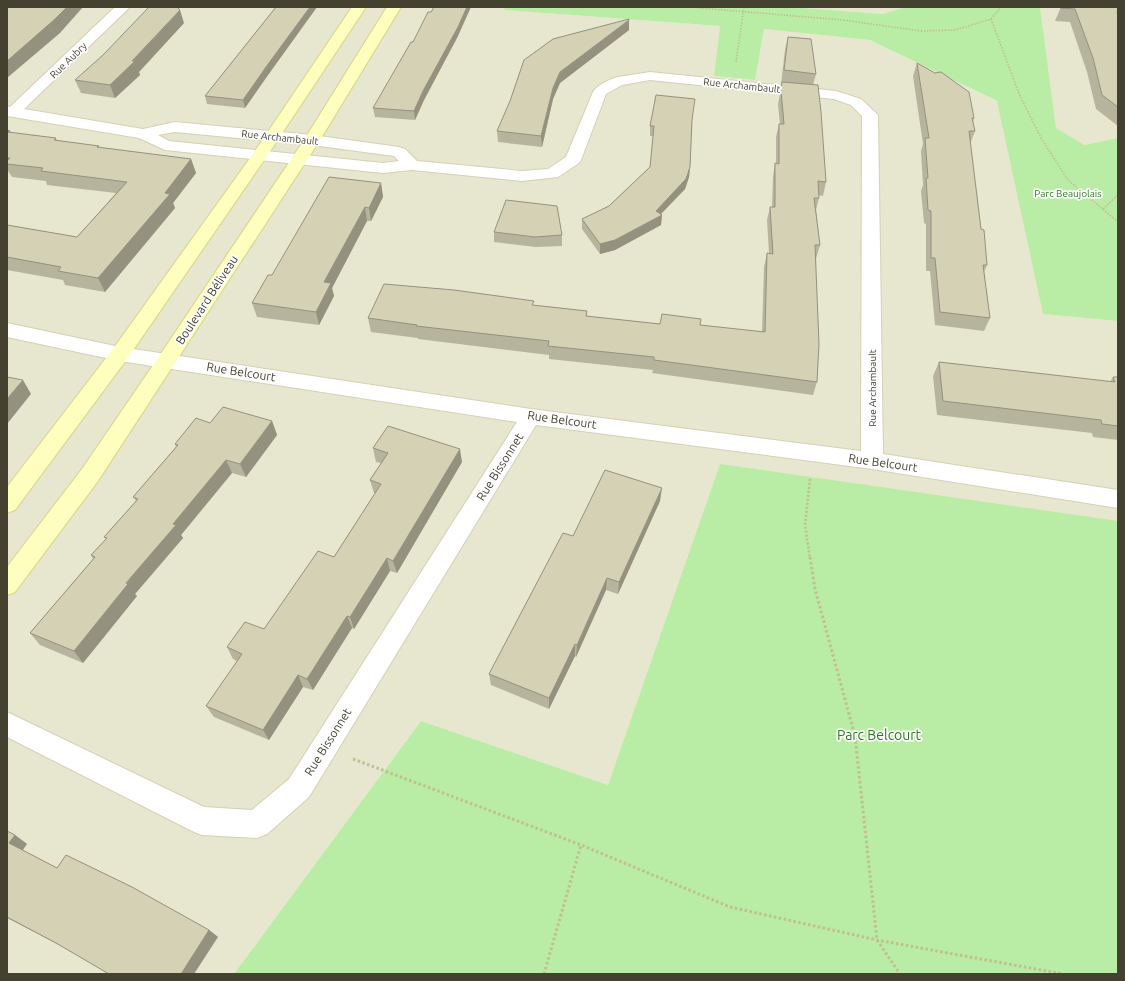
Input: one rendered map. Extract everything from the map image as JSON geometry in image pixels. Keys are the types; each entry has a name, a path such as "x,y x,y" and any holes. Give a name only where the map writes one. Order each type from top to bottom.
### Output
{"street":[{"name":"Rue Aubry","path":"10,112 123,7"},
{"path":"7,504 120,354 273,136 359,7"},
{"name":"Boulevard Béliveau","path":"7,585 90,475 167,360 297,160 312,140 394,7"},
{"name":"Rue Archambault","path":"10,112 143,134 165,145 383,168 412,165 522,176 552,174 573,160 600,92 618,81 650,76 836,95 856,102 870,115 872,461"},
{"name":"Rue Archambault","path":"143,134 175,127 312,140 399,152 412,165"},
{"name":"Rue Belcourt","path":"7,330 120,354 532,417 872,461 1118,499"},
{"name":"Rue Bissonnet","path":"7,724 202,821 257,824 299,788 532,417"}],"path":[{"path":"688,7 843,20 921,31 955,30 991,20 1000,7"},
{"path":"733,84 744,7"},
{"path":"991,20 1020,96 1041,138 1068,180 1118,222"},
{"path":"1103,209 1118,195"},
{"path":"813,453 805,525 815,589 856,736 877,940 900,974"},
{"path":"325,748 582,845 730,906 877,940 1063,974"},
{"path":"544,974 582,845"}],"shaded area":[{"path":"7,7 505,7 504,10 720,26 714,76 755,80 764,29 870,40 998,102 1043,314 1118,321 1118,563 720,464 608,785 421,721 234,974 7,974"},
{"path":"791,7 905,7 883,14"},
{"path":"1040,7 1118,7 1118,138 1084,145 1056,128"}],"green space":[{"name":"Parc Beaujolais","path":"505,7 791,7 883,14 905,7 1040,7 1056,128 1084,145 1118,138 1118,321 1043,314 997,101 870,40 764,29 755,80 714,76 720,26 504,10"},
{"name":"Parc Belcourt","path":"720,464 1118,521 1118,974 234,974 421,721 608,785"}],"building":[{"path":"7,7 67,7 7,61"},
{"path":"149,7 177,7 180,10 132,61 135,61 110,85 75,80 103,55"},
{"path":"276,7 310,7 243,100 205,96"},
{"path":"434,7 467,7 414,111 373,108 411,42 413,42 428,12 431,12"},
{"path":"1118,7 1118,107 1102,95 1093,58 1075,9 1060,8"},
{"path":"629,19 560,72 553,88 541,136 497,131 510,101 524,60 553,39"},
{"path":"788,37 811,39 816,74 784,70"},
{"path":"917,63 935,73 941,72 969,92 975,131 969,131 981,229 984,230 987,265 983,265 990,318 940,312 935,258 931,258 931,211 928,210 926,178 928,178 925,138 929,138"},
{"path":"782,82 818,85 826,182 818,181 819,198 814,198 820,245 815,245 819,344 817,382 654,360 654,357 548,346 549,341 416,326 417,325 368,318 384,284 454,290 534,301 532,305 587,311 586,316 660,324 662,314 701,319 700,325 765,332 767,253 773,254 770,207 775,207 775,163 779,164 779,124 784,124 781,90"},
{"path":"656,95 695,99 692,120 690,167 686,179 656,211 662,215 615,240 600,244 582,219 609,206 650,167 654,126 650,126"},
{"path":"7,130 10,131 8,132 56,138 54,140 99,146 97,147 191,159 165,193 170,194 98,278 58,271 61,267 7,257 7,225 77,237 127,182 41,171 43,168 7,164 7,161 10,158 7,158"},
{"path":"329,177 381,183 369,208 365,207 324,282 331,283 316,312 252,303 268,275 272,275"},
{"path":"506,200 557,206 562,235 535,237 494,232"},
{"path":"939,362 1115,382 1113,377 1118,377 1118,426 1102,424 1101,420 943,401"},
{"path":"7,377 23,380 7,399"},
{"path":"223,407 272,421 240,464 226,460 173,524 176,525 126,583 128,584 74,651 30,633 95,557 91,555 107,538 104,537 138,499 133,497 178,445 175,444 196,418 210,423"},
{"path":"388,426 460,449 393,561 387,558 350,617 347,616 307,679 298,675 263,730 206,706 242,654 227,647 245,622 264,629 318,551 334,557 381,484 370,480 388,453 373,448"},
{"path":"605,470 662,488 619,582 607,578 577,645 575,644 549,698 489,674 563,533 573,536"},
{"path":"7,831 15,835 9,843 57,868 66,855 132,887 209,930 181,974 109,974 56,943 7,917"}]}
